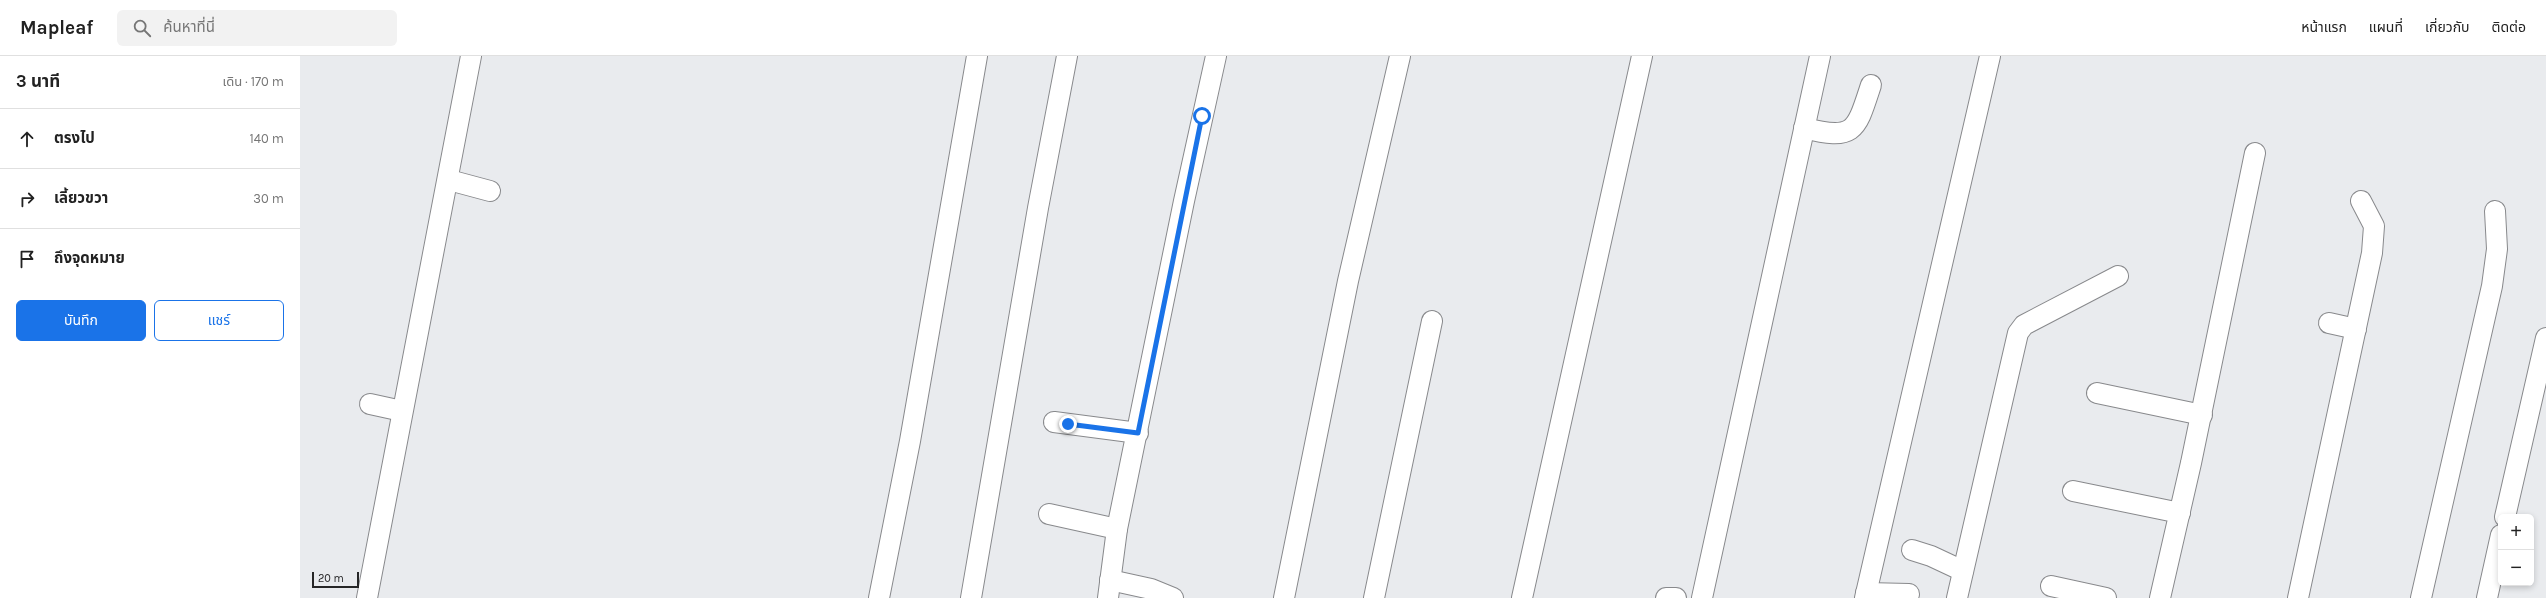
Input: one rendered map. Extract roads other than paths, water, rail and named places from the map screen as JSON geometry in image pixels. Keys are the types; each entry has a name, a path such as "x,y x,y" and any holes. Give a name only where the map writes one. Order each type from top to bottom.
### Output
{"street":[{"path":"367,598 402,411 449,180 471,56"},
{"path":"879,598 910,441 977,56"},
{"path":"971,598 1038,208 1067,56"},
{"path":"1173,598 1151,589 1109,589 1117,530 1138,433 1184,201 1216,56"},
{"path":"1284,598 1348,280 1400,56"},
{"path":"1522,598 1642,56"},
{"path":"1702,598 1820,56"},
{"path":"1909,594 1865,595 1990,56"},
{"path":"1804,128 1837,135 1852,128 1862,113 1871,85"},
{"path":"2160,598 2202,415 2255,153"},
{"path":"449,180 490,190"},
{"path":"2298,598 2374,240 2374,226 2361,201"},
{"path":"2421,598 2454,443 2492,286 2497,249 2495,211"},
{"path":"1957,598 1962,571 1985,484 2018,333 2024,325 2118,276"},
{"path":"1374,598 1432,321"},
{"path":"2329,323 2356,329"},
{"path":"2506,514 2546,338"},
{"path":"2097,393 2202,415"},
{"path":"370,404 402,411"},
{"path":"1054,422 1138,433"},
{"path":"2073,491 2180,513"},
{"path":"1049,514 1117,530"},
{"path":"2487,598 2498,549"},
{"path":"1912,550 1931,556 1962,571"},
{"path":"2051,586 2106,598"},
{"path":"1666,598 1676,598"}]}
